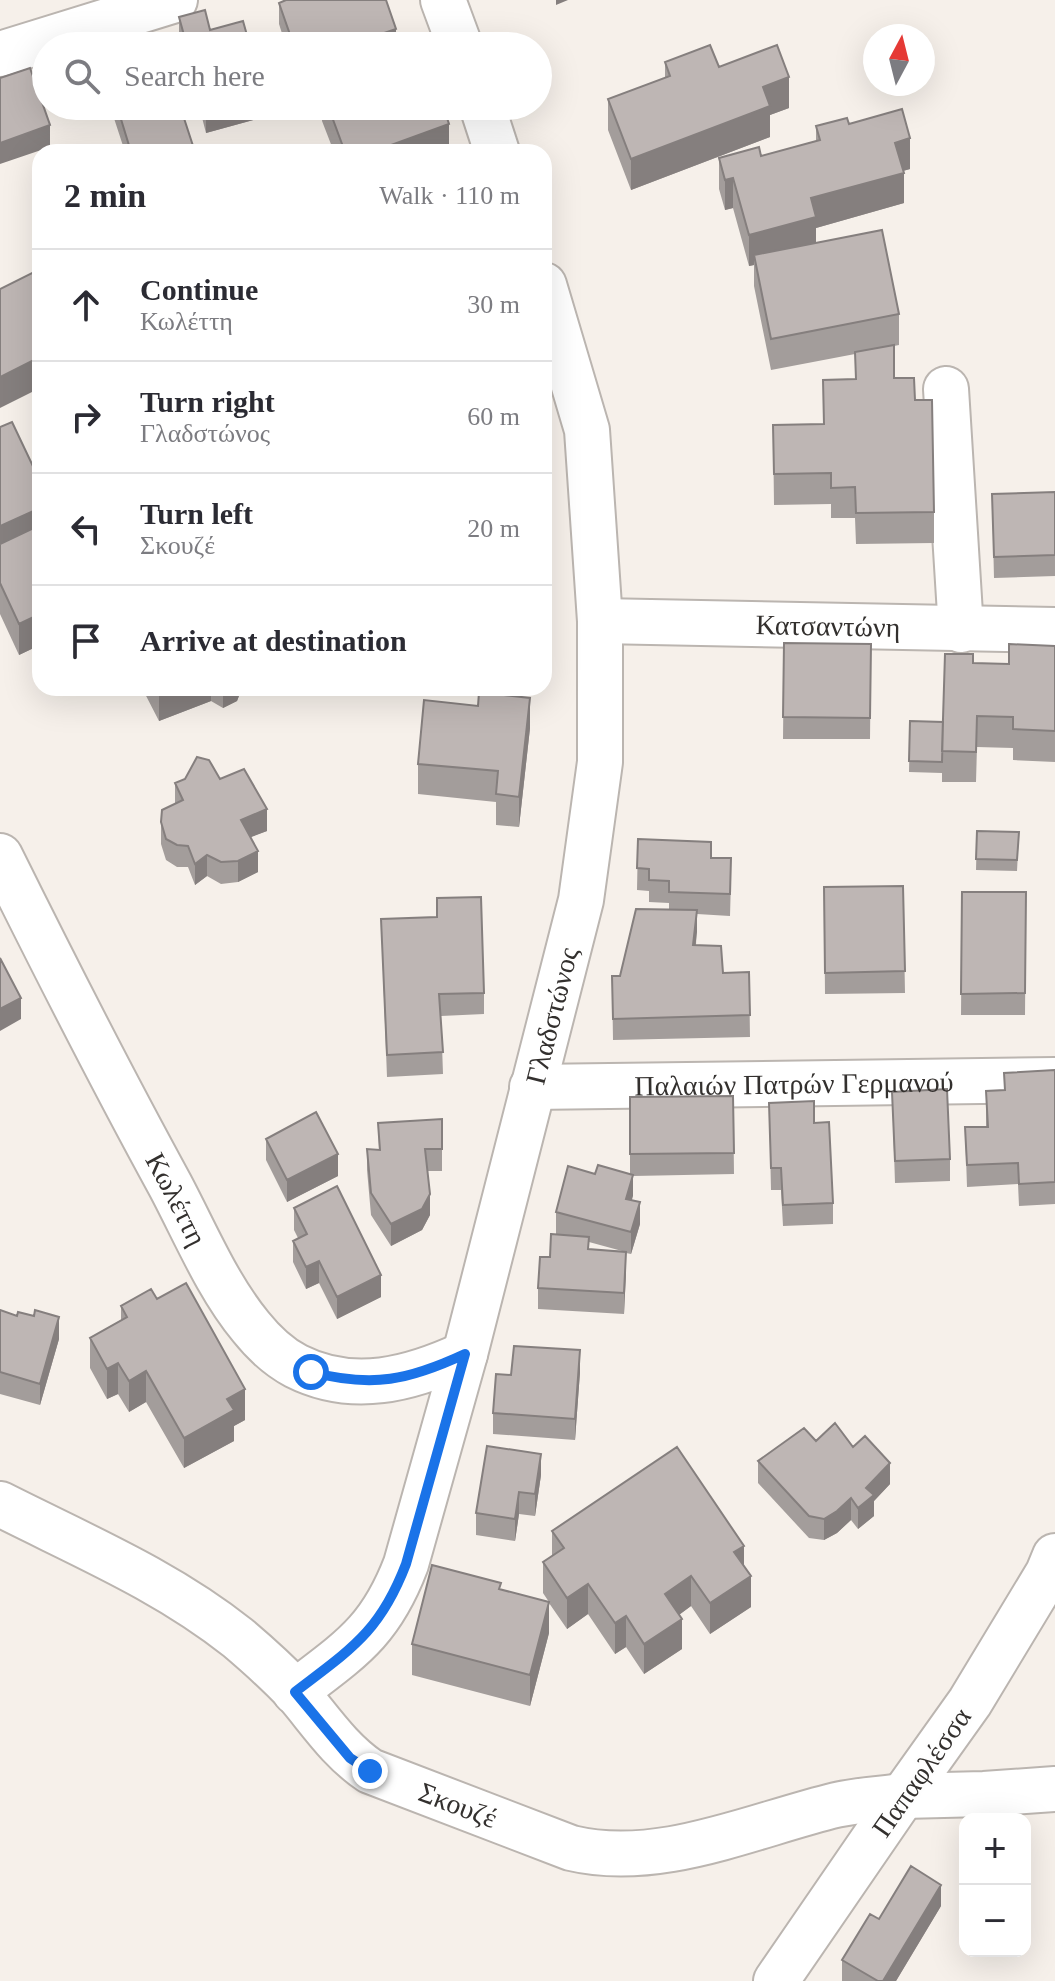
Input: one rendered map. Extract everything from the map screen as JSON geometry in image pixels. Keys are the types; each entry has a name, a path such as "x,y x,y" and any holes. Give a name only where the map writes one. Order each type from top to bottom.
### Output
{"street":[{"path":"71,32 175,0"},
{"path":"443,0 455,32"},
{"path":"0,54 32,44"},
{"path":"487,120 494,144"},
{"name":"Γλαδστώνος","path":"295,1692 355,1646 375,1625 394,1597 406,1564 465,1354 581,900 600,762 600,621 587,430 552,312"},
{"path":"946,389 961,630"},
{"name":"Κατσαντώνη","path":"600,621 1055,630"},
{"name":"Κωλέττη","path":"0,856 90,1037 231,1298 264,1342 298,1367 326,1376 365,1382 391,1381 418,1375 465,1354"},
{"name":"Παλαιών Πατρών Γερμανού","path":"532,1087 1055,1080"},
{"name":"Σκουζέ","path":"0,1504 149,1577 180,1597 238,1639 295,1692 350,1758 370,1771 571,1848 595,1854 644,1854 839,1804 903,1796 1055,1789"},
{"name":"Παπαφλέσσα","path":"776,1981 970,1702 1048,1573 1055,1556"}],"building":[{"path":"286,0 386,0 396,29 387,32 289,32 279,3"},
{"path":"205,10 210,30 243,21 246,32 183,32 179,17"},
{"path":"710,45 719,67 777,45 789,77 763,87 770,106 631,159 608,99 670,76 665,62"},
{"path":"30,68 32,120 48,120 50,125 0,143 0,78"},
{"path":"902,109 910,138 895,143 904,173 811,198 816,217 749,235 733,178 725,180 719,158 759,147 761,156 820,140 816,126 847,118 849,124"},
{"path":"121,120 185,120 192,144 129,144"},
{"path":"333,120 448,120 449,124 394,144 342,144"},
{"path":"882,230 899,314 771,339 754,255"},
{"path":"32,273 32,361 0,377 0,289"},
{"path":"894,345 894,378 914,378 915,400 932,400 934,512 856,513 855,487 831,488 831,473 774,474 773,425 824,424 823,380 856,379 855,352"},
{"path":"12,422 32,464 32,512 0,526 0,427"},
{"path":"1055,492 1055,555 994,557 992,494"},
{"path":"32,529 32,618 19,624 0,583 0,544"},
{"path":"784,643 871,644 870,718 783,717"},
{"path":"1009,644 1055,646 1055,731 1013,729 1013,717 977,716 976,752 942,751 945,654 973,654 973,663 1009,664"},
{"path":"479,696 530,698 519,797 496,794 498,771 418,764 424,700 478,706"},
{"path":"910,721 943,722 942,762 909,761"},
{"path":"197,757 209,760 220,779 244,769 267,809 241,820 258,851 238,861 221,862 207,855 195,864 188,846 166,839 161,822 162,810 183,800 175,783 185,779"},
{"path":"977,831 1019,832 1017,860 976,859"},
{"path":"638,839 711,842 711,858 731,858 730,894 669,892 669,881 649,880 649,869 637,868"},
{"path":"903,886 905,971 825,973 824,887"},
{"path":"962,892 1026,892 1025,993 961,994"},
{"path":"481,897 484,993 439,994 443,1052 387,1055 381,919 437,917 437,898"},
{"path":"636,909 697,910 693,945 721,946 723,973 749,972 750,1015 613,1019 612,976 620,976"},
{"path":"0,958 21,998 0,1009"},
{"path":"1055,1070 1055,1182 1019,1184 1018,1163 967,1165 965,1127 988,1127 986,1091 1005,1090 1004,1073"},
{"path":"947,1089 950,1159 895,1161 892,1092"},
{"path":"733,1096 734,1153 630,1154 630,1097"},
{"path":"814,1101 814,1123 829,1122 833,1203 783,1205 781,1168 771,1168 769,1103"},
{"path":"316,1112 338,1154 287,1180 266,1139"},
{"path":"442,1119 442,1149 425,1149 430,1194 422,1209 391,1224 371,1193 367,1149 380,1150 378,1123"},
{"path":"598,1165 633,1175 626,1199 640,1202 631,1232 556,1212 568,1166 595,1174"},
{"path":"337,1186 381,1275 337,1297 319,1261 306,1267 293,1241 307,1234 294,1208"},
{"path":"551,1234 589,1237 588,1249 626,1252 624,1293 538,1288 540,1257 550,1257"},
{"path":"186,1283 245,1389 227,1399 234,1410 184,1438 146,1371 129,1381 118,1363 107,1369 90,1338 127,1317 121,1306 151,1289 157,1299"},
{"path":"0,1310 17,1316 18,1312 34,1316 35,1310 59,1317 40,1384 0,1372"},
{"path":"514,1346 580,1350 575,1419 493,1413 496,1374 511,1375"},
{"path":"835,1423 853,1447 865,1436 890,1463 866,1488 874,1495 858,1508 851,1498 824,1519 809,1516 758,1461 804,1428 816,1441"},
{"path":"487,1446 541,1454 535,1494 519,1492 515,1519 476,1513"},
{"path":"677,1447 744,1546 734,1552 751,1576 710,1603 691,1576 665,1594 682,1619 644,1644 626,1616 615,1623 588,1584 567,1598 543,1562 564,1548 552,1531"},
{"path":"432,1565 501,1583 499,1589 549,1602 530,1675 412,1644"},
{"path":"911,1866 941,1885 883,1981 878,1981 842,1960 870,1914 879,1919"}],"route":[{"path":"311,1372 381,1382 418,1375 465,1354 394,1597 375,1625 355,1646 295,1692 350,1758 370,1771"}]}
